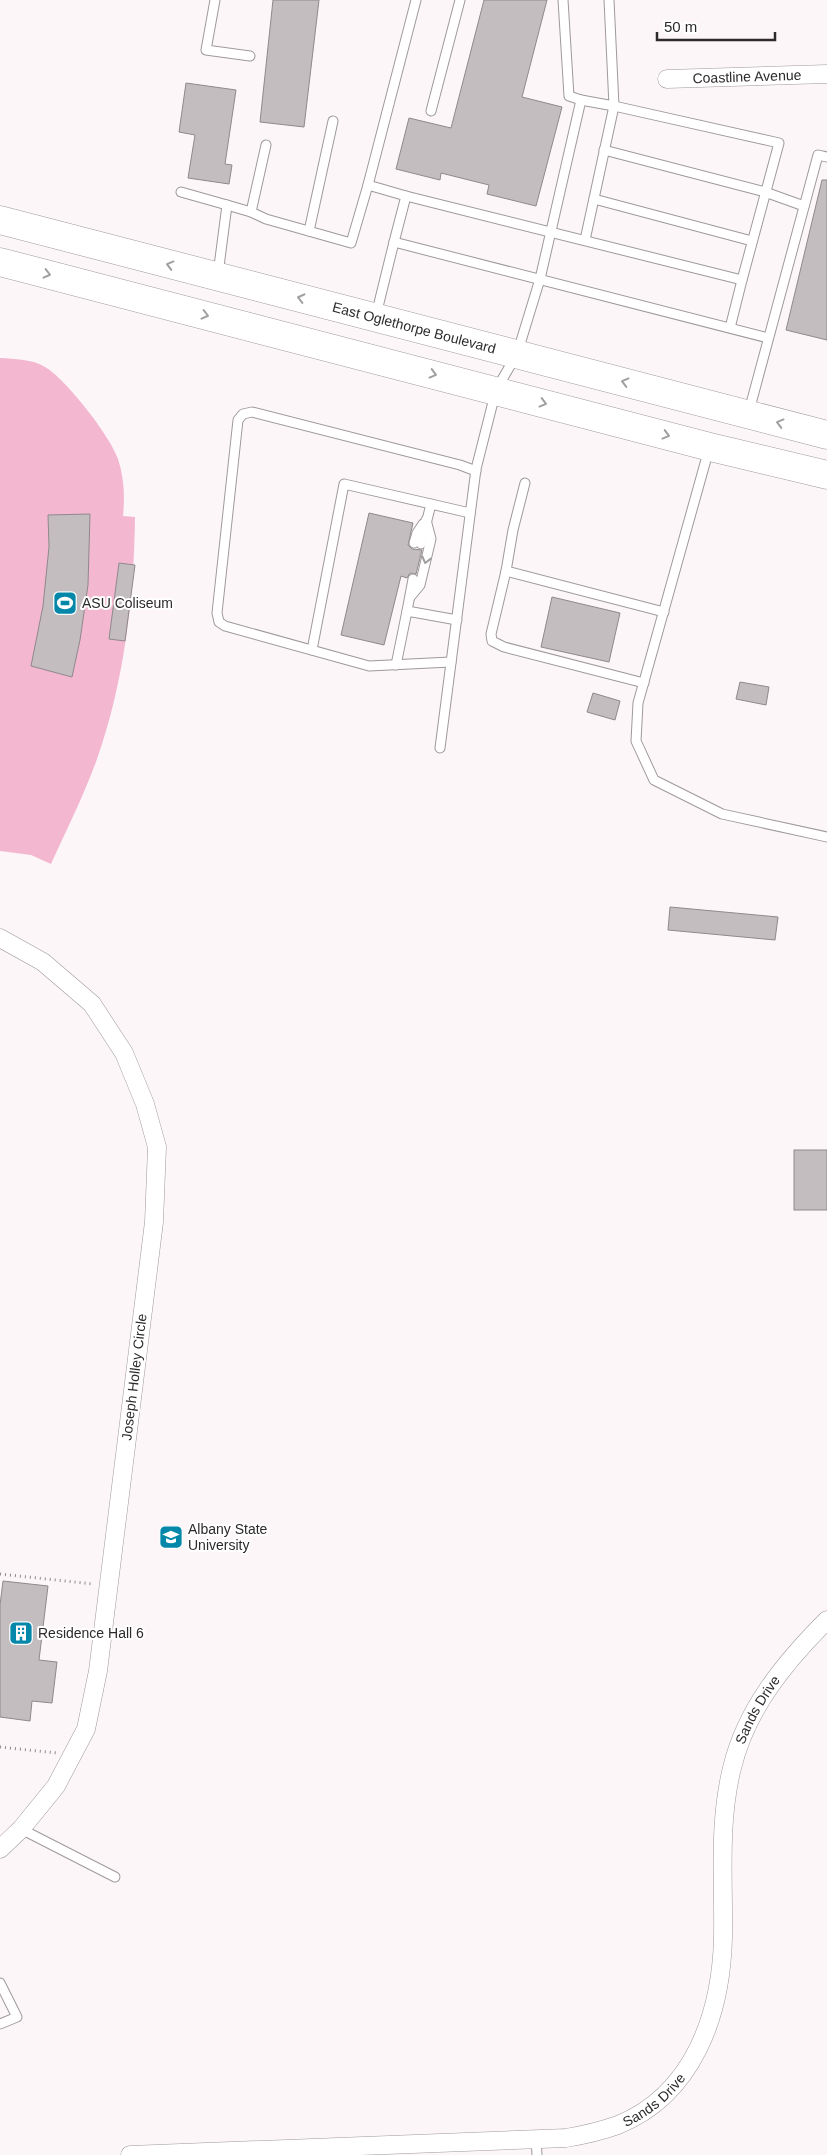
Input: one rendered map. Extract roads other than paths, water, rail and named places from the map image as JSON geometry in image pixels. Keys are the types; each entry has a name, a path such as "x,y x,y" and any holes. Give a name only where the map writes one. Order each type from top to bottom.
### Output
{"main road":[{"name":"East Oglethorpe Boulevard","path":"0,220 748,415 826,431"},
{"path":"0,262 710,447 827,475"}],"street":[{"name":"Coastline Avenue","path":"667,79 827,74"},
{"name":"Joseph Holley Circle","path":"0,938 44,962 92,1004 124,1053 145,1104 157,1147 154,1222 98,1671 86,1729 56,1786 21,1829 0,1849"},
{"name":"Sands Drive","path":"130,2155 537,2147 620,2124 643,2111 660,2098 679,2079 694,2057 706,2033 718,1992 723,1940 723,1827 732,1767 741,1739 756,1708 772,1682 796,1652 827,1620"}],"lane":[{"path":"215,0 206,50 250,56"},
{"path":"180,192 351,243 416,0"},
{"path":"431,111 460,0"},
{"path":"563,0 569,96 779,143 730,328"},
{"path":"585,240 614,106 609,0"},
{"path":"440,748 476,471 496,390 517,354 540,279 581,100"},
{"path":"309,231 334,121"},
{"path":"251,212 266,145"},
{"path":"604,150 766,192 804,206"},
{"path":"748,415 818,155 827,157"},
{"path":"368,185 742,280"},
{"path":"376,317 406,196"},
{"path":"594,199 752,241"},
{"path":"217,277 227,205"},
{"path":"394,242 768,338"},
{"path":"451,662 369,666 225,626 220,622 217,613 238,420 243,414 252,412 460,465 476,471"},
{"path":"710,447 638,703 636,741 654,780 722,814 827,837"},
{"path":"525,483 491,634 492,641 504,647 644,683"},
{"path":"312,650 344,484 470,513"},
{"path":"417,544 417,533 426,520 430,504"},
{"path":"410,597 420,585 431,538 426,520"},
{"path":"506,571 664,612"},
{"path":"396,665 408,611 410,579"},
{"path":"408,611 457,620"},
{"path":"21,1829 115,1878"},
{"path":"0,1983 17,2017 0,2024"}],"place":[{"name":"ASU Coliseum","path":"65,603"},
{"name":"Albany State University","path":"171,1537"},
{"name":"Residence Hall 6","path":"21,1633"}]}
